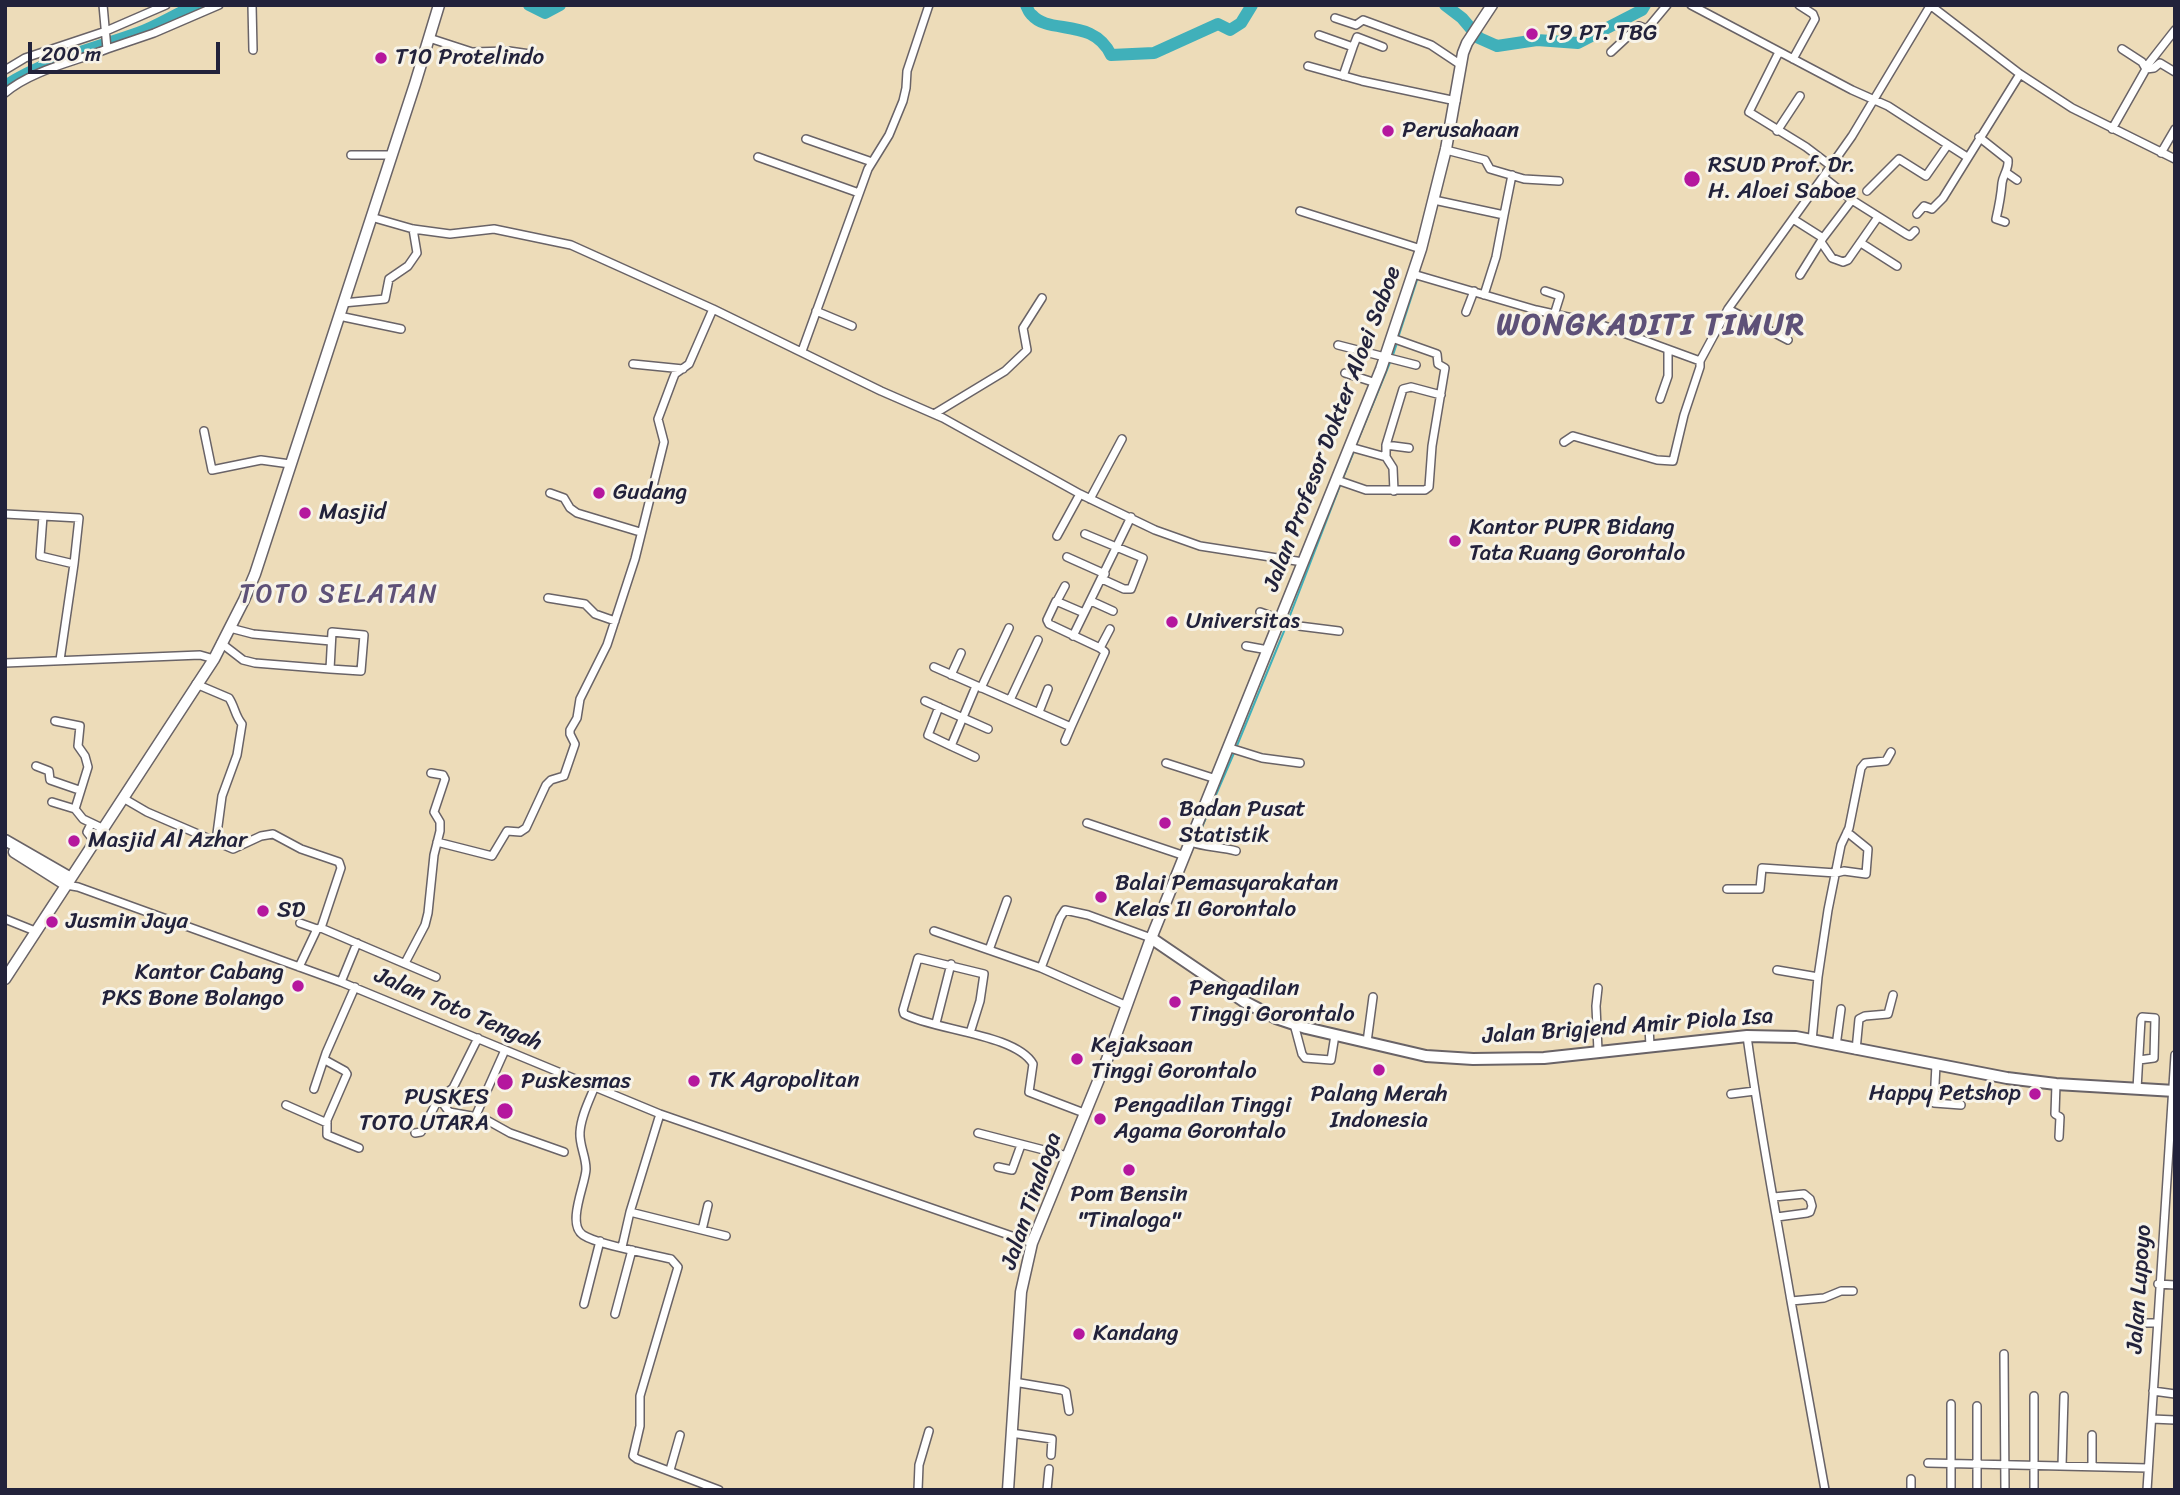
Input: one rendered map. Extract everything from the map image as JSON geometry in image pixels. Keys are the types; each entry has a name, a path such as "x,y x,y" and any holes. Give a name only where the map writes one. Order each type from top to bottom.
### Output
{"main road":[{"name":"Jalan Brigjend Amir Piola Isa","path":"1151,938 1253,1007 1276,1018 1426,1056 1473,1059 1544,1058 1747,1036 1796,1037 1835,1047 2056,1084 2174,1091"}],"street":[{"path":"103,5 106,48"},
{"path":"5,70 25,58 106,33 166,5"},
{"path":"5,93 41,73 154,33 219,5"},
{"path":"252,5 253,50"},
{"path":"5,979 214,659 255,575 439,5"},
{"path":"802,351 859,193 903,101 906,71 929,5"},
{"name":"Jalan Profesor Dokter Aloei Saboe","path":"1151,938 1185,856 1194,843 1216,779 1233,749 1268,650 1286,620 1303,562 1355,449 1376,383 1397,340 1418,276 1422,249 1450,152 1461,65 1467,43 1492,5"},
{"path":"1611,52 1639,26 1647,29 1667,5"},
{"path":"1690,5 1917,123 1947,146 1967,157"},
{"path":"1793,59 1815,19 1813,14 1799,5"},
{"path":"1564,442 1573,436 1657,460 1673,461 1700,361 1728,309 1831,166 1933,6 2020,75 2072,108 2175,159"},
{"path":"1335,19 1356,25 1363,20 1376,24 1432,45 1461,65"},
{"path":"2112,129 2146,68 2175,30"},
{"path":"1319,34 1353,47"},
{"path":"1343,76 1357,37 1383,47"},
{"path":"429,38 472,52 509,51 537,55"},
{"path":"2122,49 2142,62 2146,68"},
{"path":"1779,52 1749,112 1831,166"},
{"path":"2146,68 2154,68 2160,63 2175,72"},
{"path":"1308,66 1456,101"},
{"path":"1917,214 1924,206 1935,208 2020,75"},
{"path":"1777,131 1800,96"},
{"path":"2161,153 2175,129"},
{"path":"1979,137 2007,157 2007,173 2002,182 2004,187 1996,219 2005,222"},
{"path":"806,139 872,162"},
{"path":"1867,191 1899,159 1926,176 1947,146"},
{"path":"1450,152 1485,160 1490,169 1512,175 1531,180 1559,181"},
{"path":"351,155 391,155"},
{"path":"758,157 859,193"},
{"path":"2007,173 2017,180"},
{"path":"1484,295 1497,252 1512,175"},
{"path":"1823,177 1852,200 1910,236 1915,231"},
{"path":"1437,200 1504,215"},
{"path":"1800,275 1852,200"},
{"path":"1300,211 1422,249"},
{"path":"370,217 413,229 450,234 494,229 571,245 934,414 999,447 1080,494 1155,530 1200,546 1303,562"},
{"path":"1793,219 1822,240 1832,258 1843,262 1851,258 1878,217"},
{"path":"343,303 385,299 389,279 408,266 417,253 413,229"},
{"path":"1861,243 1897,266"},
{"path":"1418,276 1599,324 1700,361"},
{"path":"1466,312 1474,291"},
{"path":"1545,291 1560,296 1554,314"},
{"path":"934,414 1014,365 1027,350 1023,328 1042,298"},
{"path":"437,842 490,856 507,831 520,832 526,828 546,785 551,780 564,776 576,741 570,730 577,718 580,699 601,659 635,559 664,442 659,419 673,379 678,371 690,364 713,309"},
{"path":"1728,309 1788,340"},
{"path":"817,311 852,326"},
{"path":"339,316 401,329"},
{"path":"1340,481 1366,490 1425,490 1429,487 1432,446 1446,368 1438,364 1438,354 1397,340"},
{"path":"1338,345 1416,365"},
{"path":"1660,398 1668,376 1668,351"},
{"path":"633,364 684,369"},
{"path":"1345,373 1376,383"},
{"path":"1394,491 1392,468 1385,457 1386,445 1403,389 1411,387 1441,395"},
{"path":"204,431 212,470 261,460 290,464"},
{"path":"1090,499 1122,439"},
{"path":"1386,445 1409,448"},
{"path":"1355,449 1385,457"},
{"path":"550,494 564,498 570,508 578,513 640,532"},
{"path":"1056,536 1080,494"},
{"path":"5,514 79,518 60,660"},
{"path":"43,516 40,556 74,564"},
{"path":"1073,636 1131,517"},
{"path":"1068,557 1124,589 1132,587 1143,558 1085,534"},
{"path":"1065,586 1048,622 1105,653 1065,741"},
{"path":"548,598 585,604 595,614 615,621"},
{"path":"1057,601 1084,613"},
{"path":"1091,601 1113,611"},
{"path":"1260,612 1310,628 1339,631"},
{"path":"230,628 253,634 331,641"},
{"path":"951,746 1009,628"},
{"path":"1100,648 1110,629"},
{"path":"221,643 243,660 255,663 330,669 361,671 365,636 334,631 331,633 330,669"},
{"path":"1010,700 1038,639"},
{"path":"1246,646 1268,650"},
{"path":"951,675 961,653"},
{"path":"5,663 200,655 214,659"},
{"path":"934,667 1071,727"},
{"path":"197,684 229,698 235,716 242,724 237,755 222,796 216,841"},
{"path":"1039,712 1048,689"},
{"path":"925,701 988,729"},
{"path":"939,707 928,735 975,757"},
{"path":"55,721 80,726 78,746 88,767 75,809 79,817 104,829"},
{"path":"1233,749 1262,758 1300,763"},
{"path":"1812,1041 1818,977 1841,845 1847,832 1862,765 1871,761 1886,761 1891,752"},
{"path":"1166,763 1216,779"},
{"path":"36,766 48,771 50,780 79,790"},
{"path":"405,963 427,918 440,822 434,812 445,779 443,775 430,773"},
{"path":"123,798 147,813 236,849 261,836 273,834 302,849 341,863 319,929 299,967"},
{"path":"52,802 75,809"},
{"path":"1087,823 1185,856"},
{"path":"91,824 86,832 95,842"},
{"path":"1727,889 1760,889 1762,868 1836,873 1844,871 1865,875 1868,870 1868,848 1847,832"},
{"path":"5,840 69,882"},
{"path":"1194,843 1236,851"},
{"path":"5,847 69,882"},
{"name":"Jalan Toto Tengah","path":"69,882 355,987 660,1114 1032,1243"},
{"path":"989,950 1007,900"},
{"path":"1041,968 1065,910 1088,915 1151,938"},
{"path":"5,919 35,931"},
{"path":"300,923 357,943 436,977"},
{"path":"934,931 1041,968 1127,1006"},
{"name":"Jalan Tinaloga","path":"1010,1489 1011,1433 1021,1292 1032,1243 1127,1006 1151,938"},
{"path":"341,982 357,943"},
{"path":"970,1033 985,975 951,964 918,958 903,1010 909,1017 1003,1045 1032,1061 1029,1092 1084,1113"},
{"path":"936,1023 951,964"},
{"path":"1777,970 1818,977"},
{"path":"314,1089 355,987"},
{"path":"1598,988 1598,1051"},
{"path":"1856,1050 1859,1019 1888,1014 1894,995"},
{"path":"1367,1042 1373,997"},
{"path":"1835,1047 1841,1009"},
{"path":"2137,1089 2141,1018 2155,1018 2154,1058 2139,1060"},
{"path":"1294,1024 1305,1058 1331,1060 1335,1035"},
{"path":"1648,1027 1650,1046"},
{"path":"1747,1036 1761,1139 1774,1197 1825,1490"},
{"path":"415,1133 421,1132 438,1100 453,1088 478,1038"},
{"path":"476,1115 505,1050"},
{"name":"Jalan Lupoyo","path":"2147,1490 2158,1283 2175,1055"},
{"path":"325,1060 345,1070 347,1074 327,1123 327,1135 359,1148"},
{"path":"1936,1065 1934,1103 1961,1105"},
{"path":"2056,1084 2055,1114 2060,1117 2059,1137"},
{"path":"595,1086 581,1128 580,1143 586,1172 580,1186 577,1211 581,1234 671,1259 678,1267 640,1396 640,1426 632,1454 637,1460 719,1490"},
{"path":"1731,1094 1755,1091"},
{"path":"446,1095 444,1105 449,1112 476,1115 510,1133 564,1152"},
{"path":"286,1105 327,1123"},
{"path":"622,1247 660,1114"},
{"path":"978,1133 1067,1156"},
{"path":"998,1167 1012,1170 1021,1145"},
{"path":"1774,1197 1804,1194 1810,1199 1812,1206 1807,1213 1777,1217"},
{"path":"702,1230 708,1205"},
{"path":"630,1212 726,1236"},
{"path":"584,1304 600,1241"},
{"path":"615,1314 632,1250"},
{"path":"2158,1283 2175,1285"},
{"path":"1791,1301 1824,1298 1841,1291 1853,1291"},
{"path":"2140,1323 2157,1323"},
{"path":"2004,1354 2005,1490"},
{"path":"1014,1382 1062,1390 1067,1395 1069,1411"},
{"path":"2153,1391 2175,1394"},
{"path":"2034,1396 2034,1490"},
{"path":"2062,1466 2064,1396"},
{"path":"1951,1404 1951,1490"},
{"path":"1977,1406 1977,1490"},
{"path":"2151,1419 2175,1420"},
{"path":"918,1490 919,1465 929,1431"},
{"path":"1011,1433 1052,1439 1051,1455"},
{"path":"670,1471 680,1435"},
{"path":"2092,1435 2092,1466"},
{"path":"1928,1463 2148,1468"},
{"path":"1047,1490 1049,1469"},
{"path":"1910,1490 1911,1479"}],"waterway":[{"path":"5,86 36,69 145,30 197,5"},
{"path":"529,5 545,13 560,5"},
{"path":"1026,5 1030,13 1040,21 1093,36 1103,43 1111,55 1154,53 1218,24 1230,30 1241,23 1252,5"},
{"path":"1445,5 1462,18 1479,38 1497,46 1537,40 1578,43 1642,10 1645,5"},
{"path":"1472,44 1479,38"},
{"path":"1439,197 1445,172"},
{"path":"1419,271 1438,202"},
{"path":"1398,338 1418,277"},
{"path":"1393,355 1397,343"},
{"path":"1356,445 1391,360"},
{"path":"1343,478 1354,451"},
{"path":"1289,618 1341,483"},
{"path":"1236,748 1287,624"},
{"path":"1196,841 1234,753"},
{"path":"1186,864 1194,846"}],"place":[{"name":"T9 PT. TBG","path":"1532,34"},
{"name":"T10 Protelindo","path":"381,58"},
{"name":"Perusahaan","path":"1388,131"},
{"name":"RSUD Prof. Dr. H. Aloei Saboe","path":"1692,179"},
{"name":"Gudang","path":"599,493"},
{"name":"Masjid","path":"305,513"},
{"name":"Kantor PUPR Bidang Tata Ruang Gorontalo","path":"1455,541"},
{"name":"Universitas","path":"1172,622"},
{"name":"Badan Pusat Statistik","path":"1165,823"},
{"name":"Masjid Al Azhar","path":"74,841"},
{"name":"Balai Pemasyarakatan Kelas II Gorontalo","path":"1101,897"},
{"name":"SD","path":"263,911"},
{"name":"Jusmin Jaya","path":"52,922"},
{"name":"Kantor Cabang PKS Bone Bolango","path":"298,986"},
{"name":"Pengadilan Tinggi Gorontalo","path":"1175,1002"},
{"name":"Kejaksaan Tinggi Gorontalo","path":"1077,1059"},
{"name":"Palang Merah Indonesia","path":"1379,1070"},
{"name":"TK Agropolitan","path":"694,1081"},
{"name":"Puskesmas","path":"505,1082"},
{"name":"Happy Petshop","path":"2035,1094"},
{"name":"PUSKES TOTO UTARA","path":"505,1111"},
{"name":"Pengadilan Tinggi Agama Gorontalo","path":"1100,1119"},
{"name":"Pom Bensin \"Tinaloga\"","path":"1129,1170"},
{"name":"Kandang","path":"1079,1334"}],"district":[{"name":"WONGKADITI TIMUR","path":"1651,326"},
{"name":"TOTO SELATAN","path":"339,595"}]}
